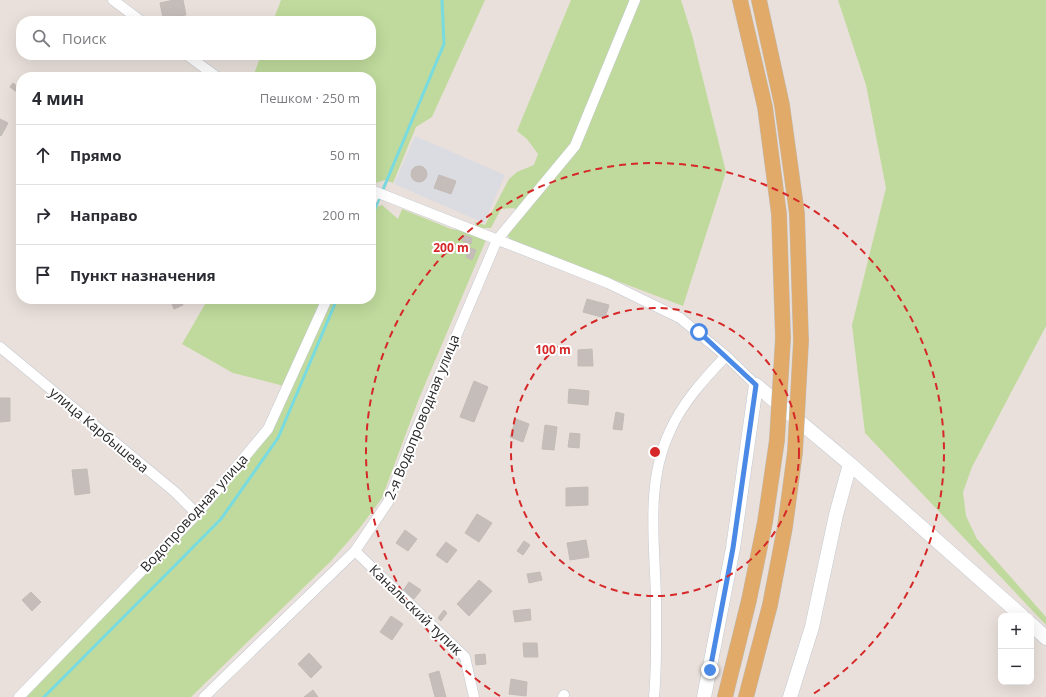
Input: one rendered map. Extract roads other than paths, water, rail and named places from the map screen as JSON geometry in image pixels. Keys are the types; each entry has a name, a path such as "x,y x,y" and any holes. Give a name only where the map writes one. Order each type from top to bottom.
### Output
{"main road":[{"path":"726,697 749,600 765,522 777,440 783,338 779,214 765,107 740,0"},
{"path":"746,697 770,606 784,527 795,452 801,341 797,214 782,104 759,0"}],"street":[{"path":"112,0 134,16"},
{"name":"2-я Водопроводная улица","path":"204,697 355,551 388,502 414,435 497,240 575,146 636,0"},
{"path":"194,60 210,72"},
{"path":"376,192 608,283 680,318 726,356 756,385 850,464 1019,613"},
{"name":"Водопроводная улица","path":"19,697 197,514 268,429 325,304"},
{"name":"улица Карбышева","path":"0,347 175,492 197,514"},
{"path":"654,697 656,599 653,540 658,466 669,432 684,407 726,356"},
{"path":"704,697 733,548 756,385"},
{"path":"790,697 812,626 836,515 850,464"},
{"name":"Канальский тупик","path":"355,551 465,657 474,697"},
{"path":"1034,627 1046,638"}],"waterway":[{"path":"376,206 444,44 442,0"},
{"path":"44,697 221,519 278,438 335,304"}]}
